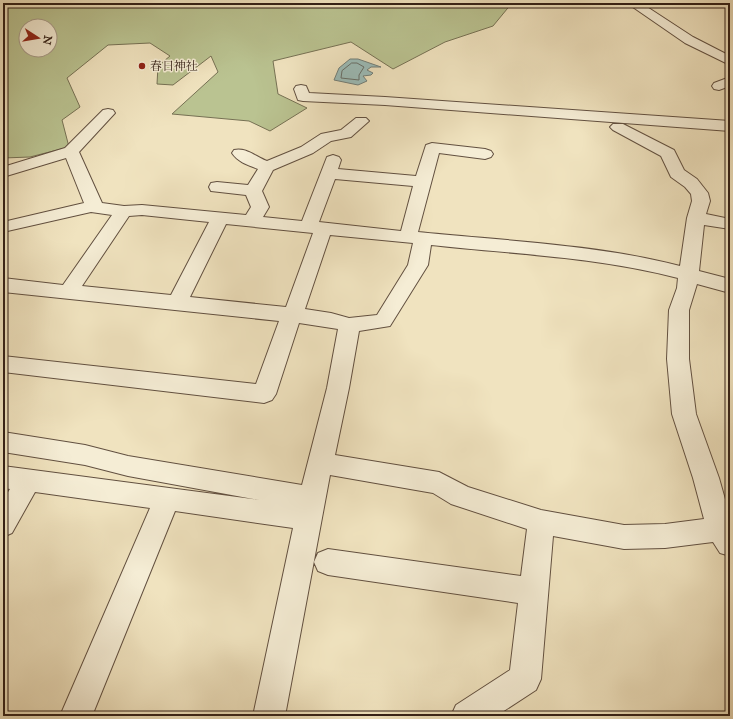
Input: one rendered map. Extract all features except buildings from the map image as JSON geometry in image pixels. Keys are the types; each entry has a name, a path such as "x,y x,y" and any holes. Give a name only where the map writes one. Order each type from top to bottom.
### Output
{"street":[{"path":"633,3 689,40 730,61"},
{"path":"301,89 303,97 385,100 730,126"},
{"path":"3,172 71,151 108,113"},
{"path":"253,191 267,167 307,150 326,138 346,134 361,121"},
{"path":"321,463 439,483 460,496 541,522 624,538 725,536 684,414 678,359 679,310 687,288 696,218 701,201 699,193 691,183 677,173 668,153 618,127"},
{"path":"3,285 293,315 331,320 349,325 383,321 418,265 416,238 423,182 432,148 486,154"},
{"path":"71,151 92,202 92,207"},
{"path":"240,153 251,161 267,167"},
{"path":"3,364 264,394 285,329 299,302 315,228 331,166 423,182"},
{"path":"217,187 253,191"},
{"path":"251,221 260,207 253,191"},
{"path":"3,227 92,207 124,211 142,210 605,257 648,264 730,286"},
{"path":"68,292 124,211"},
{"path":"177,302 220,218"},
{"path":"696,218 730,224"},
{"path":"269,716 310,508 338,388 349,325"},
{"path":"3,442 85,455 310,508"},
{"path":"3,477 167,499 310,508"},
{"path":"3,525 28,481"},
{"path":"76,716 167,499"},
{"path":"467,716 525,679 541,522"},
{"path":"328,562 534,592"}],"green space":[{"path":"3,3 512,3 493,26 445,42 393,69 351,42 273,61 278,94 307,108 270,131 249,121 172,114 218,72 211,56 173,85 157,84 158,66 170,56 150,43 108,45 67,78 80,107 62,120 69,147 30,157 3,158"}],"water":[{"path":"350,59 358,59 381,67 371,67 367,70 373,73 371,75 363,76 367,81 358,85 334,80 339,68"}],"place":[{"name":"春日神社","path":"142,66"}]}
